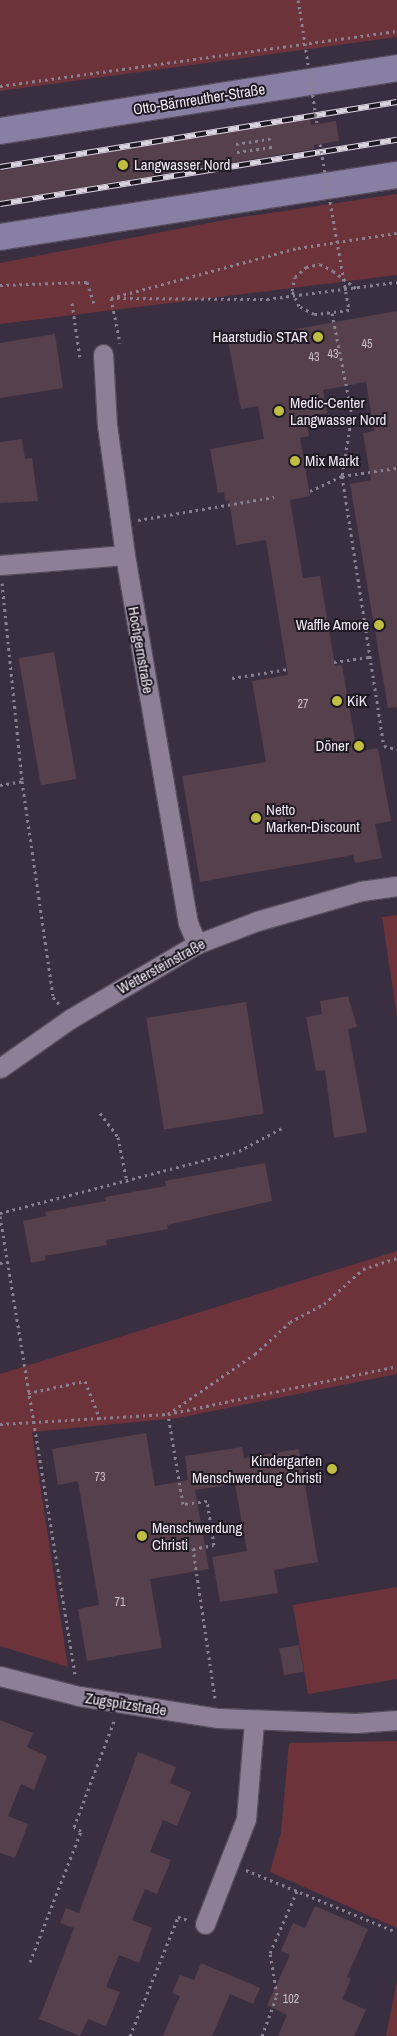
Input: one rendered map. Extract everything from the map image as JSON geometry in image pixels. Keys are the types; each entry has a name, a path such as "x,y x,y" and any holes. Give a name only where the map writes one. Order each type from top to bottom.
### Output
{"main road":[{"name":"Otto-Bärnreuther-Straße","path":"0,131 397,68"},
{"path":"0,237 397,175"}],"street":[{"name":"Hochgernstraße","path":"103,354 107,425 125,555 188,923 197,944"},
{"path":"0,565 125,555"},
{"name":"Wettersteinstraße","path":"0,1068 70,1019 197,944 257,921 361,891 397,886"},
{"name":"Zugspitzstraße","path":"0,1676 79,1696 121,1704 254,1722 397,1720"},
{"path":"205,1924 246,1819 254,1722"}],"path":[{"path":"298,0 317,124"},
{"path":"0,86 397,31"},
{"path":"236,144 272,138"},
{"path":"320,144 349,310 332,314 314,314 299,306 292,291 295,277 306,267 320,264 333,271 356,289"},
{"path":"237,152 274,147"},
{"path":"111,298 298,248 397,233"},
{"path":"0,285 87,282 94,303"},
{"path":"111,298 267,299 356,289 397,282"},
{"path":"103,354 121,342 111,298"},
{"path":"72,303 80,358"},
{"path":"332,314 352,415 342,476 384,746 397,749"},
{"path":"310,491 342,476 397,468"},
{"path":"120,523 274,497"},
{"path":"0,565 22,781 53,997 70,1019"},
{"path":"334,662 370,657"},
{"path":"232,678 288,670"},
{"path":"0,785 22,781"},
{"path":"100,1113 118,1136 127,1182"},
{"path":"79,1696 32,1423 0,1215 239,1151 284,1127"},
{"path":"168,1414 255,1354 290,1322 324,1304 363,1269 397,1258"},
{"path":"0,1263 7,1262"},
{"path":"0,1424 168,1414 397,1366"},
{"path":"28,1393 85,1381 100,1419"},
{"path":"168,1414 183,1504 207,1501 214,1545 193,1549 218,1718"},
{"path":"30,1962 81,1831 74,1827 121,1704"},
{"path":"230,1863 394,1931"},
{"path":"262,2036 278,1995 270,1953 297,1891"},
{"path":"130,2036 178,1917 205,1924"}],"shaded area":[{"path":"0,0 397,0 397,37 0,91"},
{"path":"397,194 397,275 0,324 0,263 230,219"},
{"path":"397,915 397,1017 382,917"},
{"path":"397,1251 397,1374 178,1418 32,1432 68,1667 0,1646 0,1374"},
{"path":"397,1587 397,1679 308,1694 293,1605"},
{"path":"397,1741 397,1928 270,1872 281,1833 289,1743"},
{"path":"397,1981 397,2036 386,2036"}],"building":[{"path":"309,117 311,125 336,121 339,141 314,145 314,149 0,201 0,171"},
{"path":"397,311 397,707 388,708 350,484 371,480 363,433 374,431 366,382 323,390 327,413 305,417 309,436 300,438 310,496 290,500 303,578 320,576 335,666 342,665 357,752 378,748 391,821 375,824 382,858 355,863 353,855 200,882 182,776 266,762 252,681 288,675 266,540 236,545 229,500 225,501 224,492 218,493 210,449 264,439 258,406 241,409 228,341"},
{"path":"55,334 63,388 0,398 0,343"},
{"path":"22,439 25,459 32,458 38,501 0,503 0,442"},
{"path":"54,652 76,779 41,785 19,658"},
{"path":"348,996 357,1027 348,1029 367,1132 334,1138 325,1070 316,1071 306,1017 322,1014 320,1001"},
{"path":"246,1002 264,1114 164,1129 146,1018"},
{"path":"265,1163 272,1201 167,1225 168,1229 106,1240 107,1245 45,1256 46,1260 31,1263 23,1221 46,1216 45,1212 106,1201 105,1197 166,1186 165,1181"},
{"path":"146,1433 155,1486 188,1480 185,1456 242,1447 244,1458 299,1449 318,1562 274,1570 278,1593 220,1602 212,1557 247,1551 235,1484 195,1490 209,1569 150,1579 162,1648 87,1661 78,1609 99,1605 78,1481 58,1485 52,1449"},
{"path":"299,1645 304,1672 284,1675 279,1648"},
{"path":"0,1720 33,1733 27,1747 47,1756 34,1790 21,1784 8,1816 28,1824 15,1858 0,1853"},
{"path":"138,1752 176,1767 170,1783 191,1792 177,1826 163,1820 150,1852 171,1860 157,1894 145,1889 132,1920 152,1928 139,1963 119,1955 106,1987 120,1992 106,2026 88,2019 80,2036 39,2019 74,1928 60,1923 66,1908 79,1913"},
{"path":"315,1906 368,1929 347,1977 351,1979 342,1999 366,2010 354,2036 278,2036 287,2015 267,2005 290,1955 281,1951 293,1923 305,1928"},
{"path":"201,1963 260,1988 253,2004 230,1994 212,2036 163,2036 180,1996 172,1993 180,1975 194,1980"}],"railway":[{"path":"0,167 397,102"},
{"path":"0,204 397,140"}],"place":[{"name":"Langwasser Nord","path":"123,165"},
{"name":"Haarstudio STAR","path":"318,337"},
{"name":"Medic-Center Langwasser Nord","path":"279,411"},
{"name":"Mix Markt","path":"295,461"},
{"name":"Waffle Amore","path":"379,625"},
{"name":"KiK","path":"337,701"},
{"name":"Döner","path":"359,746"},
{"name":"Netto Marken-Discount","path":"256,818"},
{"name":"Kindergarten Menschwerdung Christi","path":"332,1469"},
{"name":"Menschwerdung Christi","path":"142,1536"}]}
